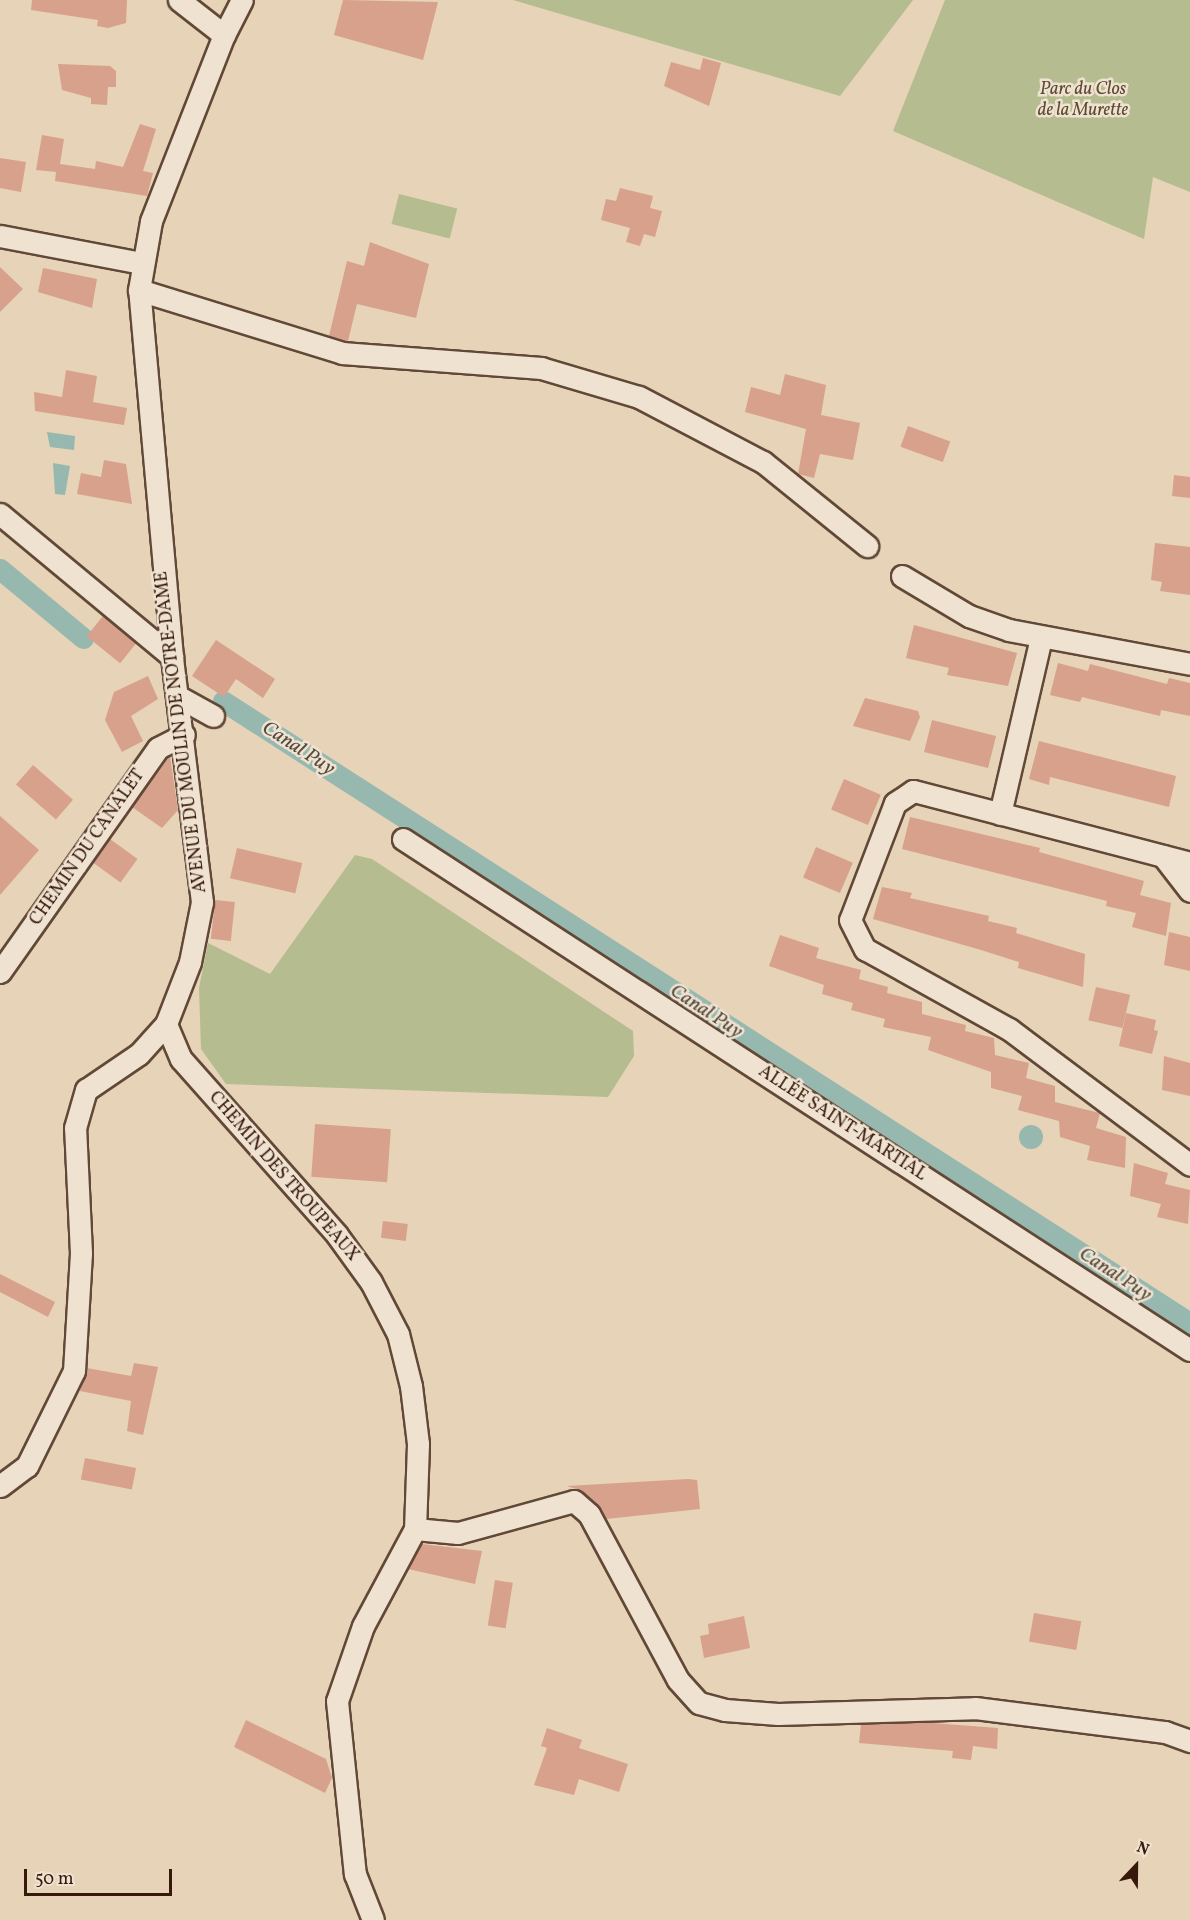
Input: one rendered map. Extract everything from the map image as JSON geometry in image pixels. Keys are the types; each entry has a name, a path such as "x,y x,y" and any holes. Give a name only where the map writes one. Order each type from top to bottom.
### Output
{"street":[{"path":"179,0 224,35"},
{"name":"AVENUE DU MOULIN DE NOTRE-DAME","path":"0,1486 27,1466 74,1371 81,1253 75,1128 86,1090 139,1054 166,1024 190,962 202,902 184,735 172,657 140,290 141,263 151,221 224,35 242,0"},
{"path":"0,236 141,263"},
{"path":"140,290 342,353 541,368 639,397 763,462 867,546"},
{"path":"0,514 172,657"},
{"path":"902,576 969,616 1041,638 1190,664"},
{"path":"1000,814 1041,638"},
{"path":"179,697 213,716"},
{"name":"CHEMIN DU CANALET","path":"0,972 158,748 184,735"},
{"path":"1190,862 927,793 913,792 895,803 850,920 855,936 865,949 1009,1029 1190,1165"},
{"name":"ALLÉE SAINT-MARTIAL","path":"403,839 1190,1350"},
{"path":"1163,856 1190,891"},
{"name":"CHEMIN DES TROUPEAUX","path":"166,1024 182,1059 337,1235 370,1282 398,1334 418,1444 415,1529 363,1626 337,1701 355,1874 373,1920"},
{"path":"415,1529 458,1533 574,1501 589,1514 678,1680 699,1703 778,1714 975,1708 1165,1732 1190,1741"}],"green space":[{"path":"513,0 913,0 840,96"},
{"name":"Parc du Clos de la Murette","path":"945,0 1190,0 1190,192 1153,177 1144,239 893,131"},
{"path":"399,194 457,209 450,239 392,224"},
{"path":"355,855 372,859 633,1031 634,1056 608,1097 226,1084 201,1049 199,988 208,943 270,974"}],"water":[{"path":"47,432 75,436 74,450 50,447"},
{"path":"53,463 70,466 65,495 55,494"},
{"path":"1031,1125 1039,1129 1043,1137 1039,1145 1031,1149 1023,1145 1019,1137 1023,1129"}],"building":[{"path":"32,0 127,0 126,23 108,28 97,26 98,20 31,10"},
{"path":"343,0 438,2 423,60 334,35"},
{"path":"703,58 721,63 709,106 664,86 671,62 700,70"},
{"path":"58,64 110,66 116,71 116,87 108,87 107,105 91,104 91,98 62,90"},
{"path":"140,124 156,129 143,171 153,173 147,196 55,181 56,172 36,170 42,135 64,139 60,164 95,169 96,161 123,167"},
{"path":"0,158 26,162 21,192 0,188"},
{"path":"620,188 653,196 650,208 662,211 655,237 644,234 640,246 626,242 630,228 601,220 606,199 616,201"},
{"path":"370,242 429,264 416,318 357,304 348,341 329,336 347,261 364,266"},
{"path":"0,267 23,289 0,312"},
{"path":"43,268 97,279 92,308 38,292"},
{"path":"66,370 97,376 93,402 127,408 124,425 35,411 34,392 62,397"},
{"path":"785,374 826,385 821,415 860,423 853,460 820,454 814,478 798,474 806,429 745,412 751,387 780,395"},
{"path":"908,426 950,441 943,462 900,447"},
{"path":"104,460 126,464 132,504 77,494 81,473 101,477"},
{"path":"1174,475 1190,477 1190,498 1172,496"},
{"path":"1155,543 1190,547 1190,595 1160,591 1162,582 1151,580"},
{"path":"103,616 136,643 120,663 87,636"},
{"path":"914,625 1017,653 1008,686 947,675 949,668 906,658"},
{"path":"216,640 275,679 263,698 236,679 224,697 192,676"},
{"path":"1058,663 1088,671 1090,664 1167,684 1169,678 1190,683 1190,716 1161,710 1160,716 1082,697 1080,702 1050,695"},
{"path":"148,676 158,699 131,716 143,741 122,752 105,720 114,692"},
{"path":"865,698 918,711 920,717 910,741 853,726"},
{"path":"932,720 996,736 988,768 924,752"},
{"path":"1039,741 1176,776 1169,807 1050,777 1049,785 1029,779"},
{"path":"170,756 178,810 162,828 132,807"},
{"path":"33,765 73,800 56,819 16,785"},
{"path":"844,779 881,795 868,825 831,809"},
{"path":"0,816 39,850 0,895"},
{"path":"910,817 1040,848 1039,852 1144,881 1140,895 1171,903 1166,936 1132,927 1136,913 1106,906 1107,901 902,849"},
{"path":"110,839 138,859 120,882 93,862"},
{"path":"816,847 853,863 840,893 803,877"},
{"path":"237,848 302,863 295,893 230,878"},
{"path":"882,887 912,893 910,898 989,916 988,921 1017,928 1016,933 1085,954 1083,987 1018,968 1019,962 873,919"},
{"path":"215,900 235,902 231,941 211,939"},
{"path":"1169,932 1190,937 1190,971 1164,965"},
{"path":"780,935 819,948 816,958 861,970 859,979 888,987 887,993 922,1002 922,1014 966,1025 965,1031 994,1038 995,1055 1029,1063 1026,1078 1055,1086 1055,1102 1100,1113 1096,1128 1126,1137 1125,1168 1087,1160 1090,1146 1060,1137 1059,1121 1018,1110 1022,1096 991,1088 991,1072 928,1050 931,1037 883,1027 885,1019 851,1010 853,1003 822,994 824,985 769,966"},
{"path":"1096,987 1130,995 1122,1028 1088,1020"},
{"path":"1126,1013 1156,1020 1154,1030 1158,1031 1152,1054 1119,1046"},
{"path":"1164,1056 1190,1063 1190,1096 1162,1090"},
{"path":"315,1124 391,1129 387,1182 311,1177"},
{"path":"1134,1163 1168,1173 1165,1184 1190,1190 1188,1224 1157,1217 1161,1204 1130,1196"},
{"path":"383,1221 408,1224 406,1241 381,1238"},
{"path":"0,1274 55,1302 48,1317 0,1292"},
{"path":"134,1363 158,1367 143,1435 127,1431 131,1401 80,1391 87,1368 131,1376"},
{"path":"85,1458 136,1468 132,1490 81,1480"},
{"path":"697,1480 700,1509 606,1519 582,1491 567,1486"},
{"path":"422,1544 482,1551 475,1584 408,1569"},
{"path":"495,1580 513,1583 506,1628 488,1625"},
{"path":"1034,1613 1081,1621 1076,1650 1029,1642"},
{"path":"744,1616 750,1648 704,1658 700,1636 709,1634 708,1624"},
{"path":"246,1720 326,1759 332,1778 325,1793 234,1747"},
{"path":"919,1722 998,1728 997,1749 973,1746 971,1760 952,1758 953,1751 859,1743 861,1724"},
{"path":"547,1728 582,1740 579,1748 628,1764 619,1792 579,1779 574,1795 534,1785 547,1748 541,1746"}],"waterway":[{"name":"Canal Puy","path":"0,569 83,638"},
{"name":"Canal Puy","path":"223,701 1190,1323"}]}
